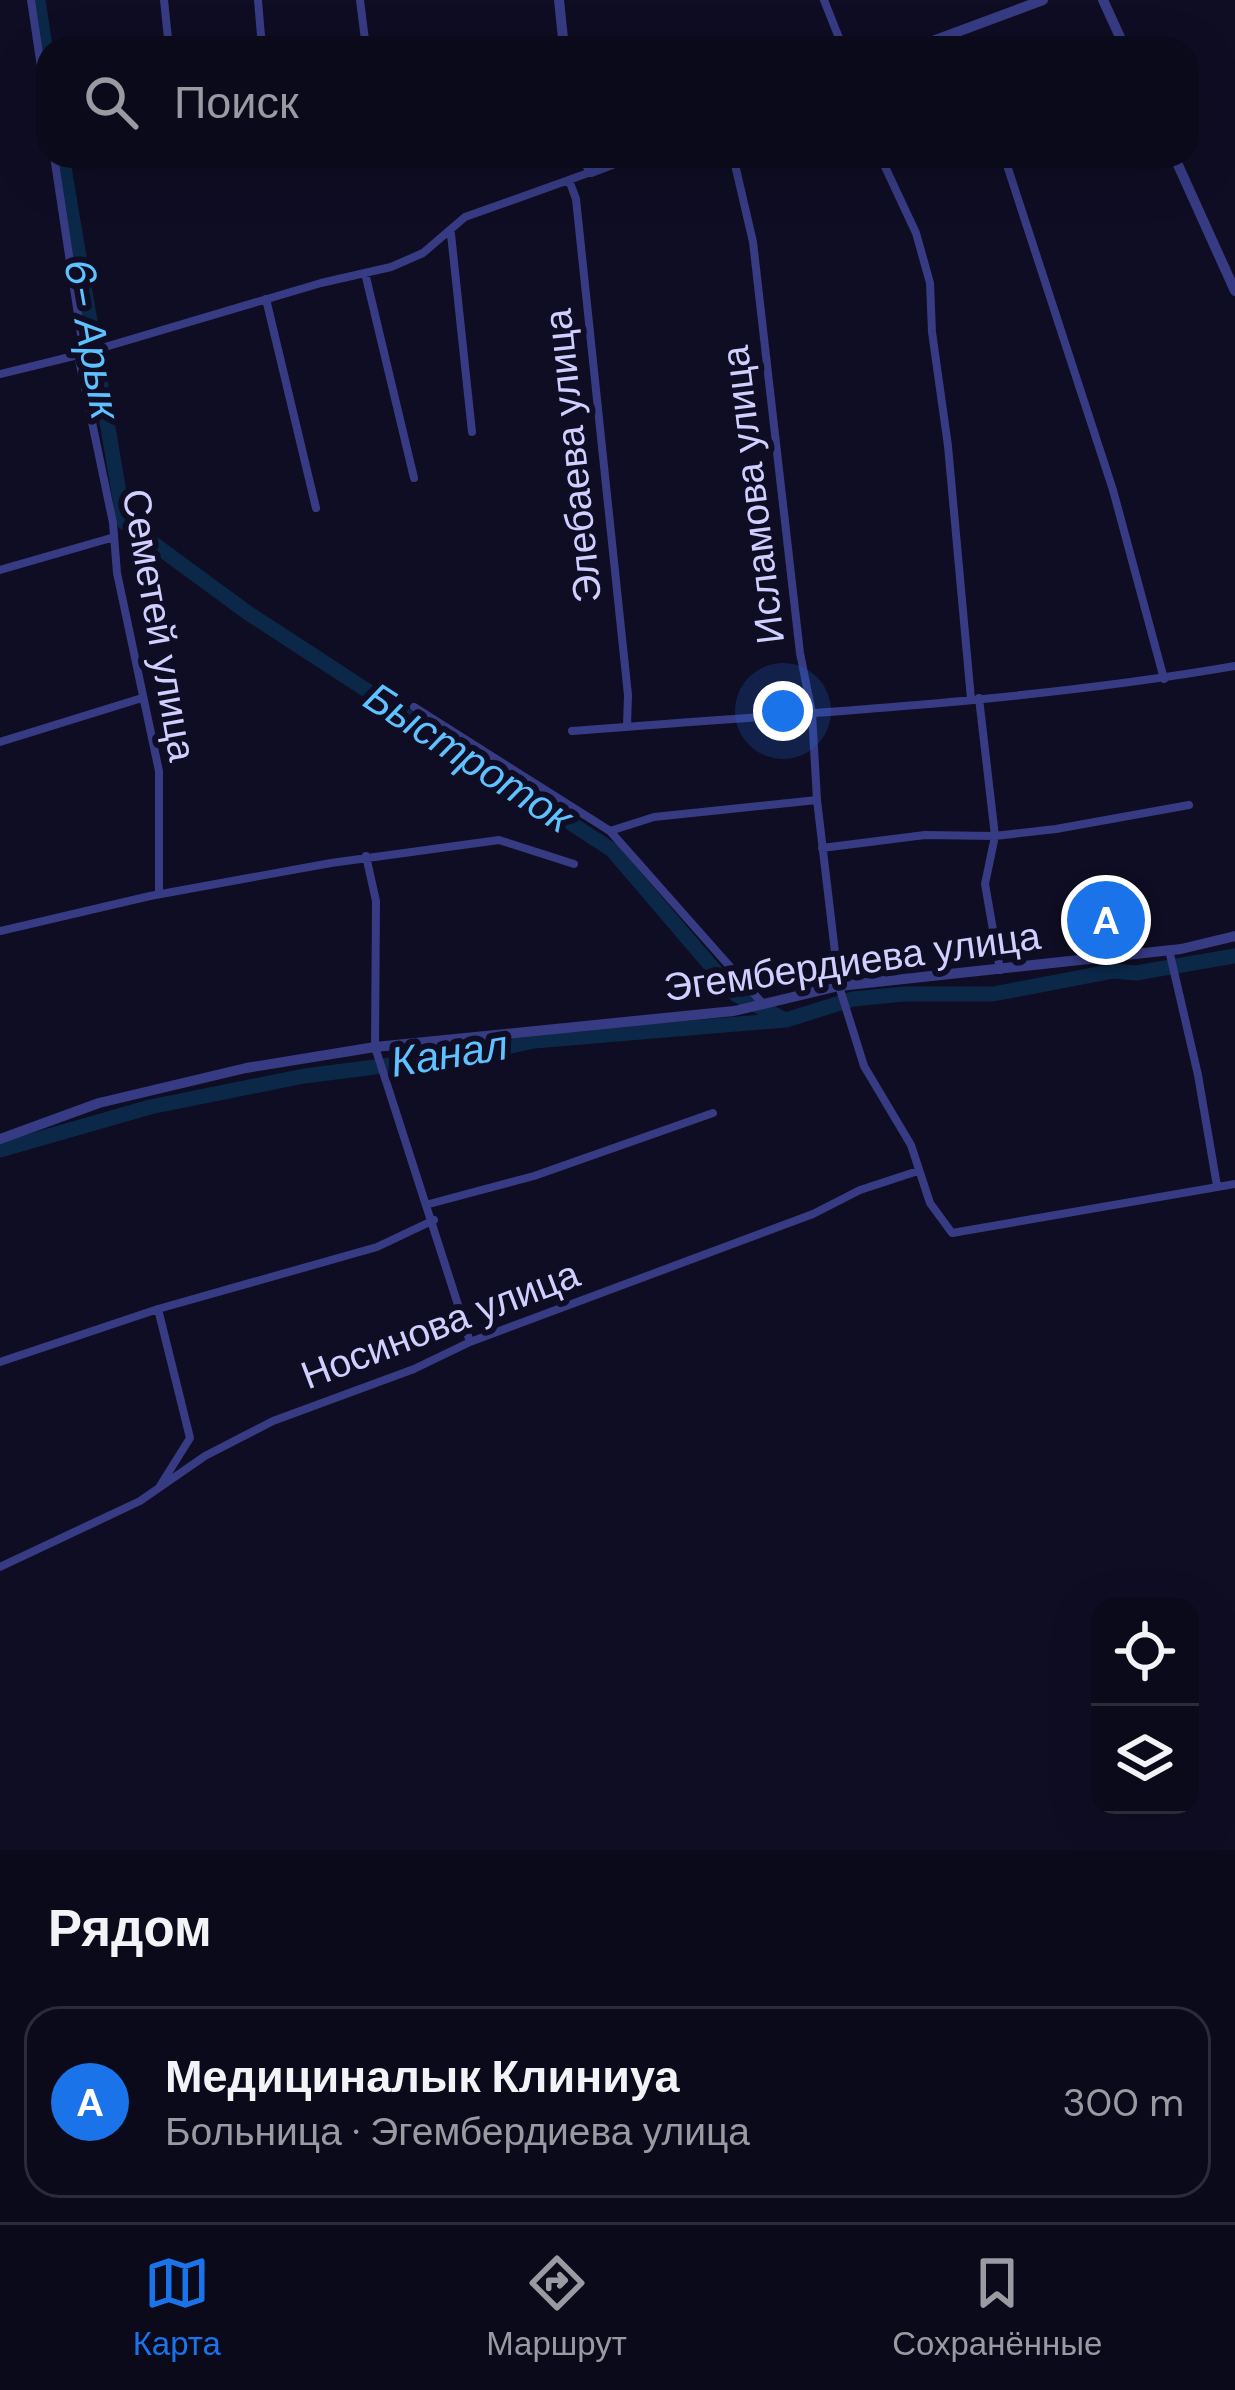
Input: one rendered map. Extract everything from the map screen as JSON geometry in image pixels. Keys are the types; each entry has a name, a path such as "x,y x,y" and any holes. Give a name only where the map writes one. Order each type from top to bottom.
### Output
{"street":[{"path":"31,0 36,36"},
{"path":"164,0 168,36"},
{"path":"258,0 261,36"},
{"path":"360,0 364,36"},
{"path":"559,0 563,36"},
{"path":"824,0 838,36"},
{"path":"947,36 1043,0"},
{"path":"1103,0 1120,36"},
{"name":"Семетей улица","path":"56,168 82,341 78,355 159,771 159,894"},
{"path":"589,168 591,172"},
{"path":"0,374 424,254 465,217 602,168"},
{"name":"Исламова улица","path":"736,168 753,242 800,653 812,713 839,986 864,1066 911,1145 930,1203 952,1233 1217,1186"},
{"path":"886,168 916,233 930,283 975,699 995,836 985,884 1000,970"},
{"path":"1008,168 1113,490 1164,679"},
{"path":"1179,168 1235,291"},
{"name":"Элебаева улица","path":"569,180 576,199 628,695 627,726"},
{"path":"451,232 472,432"},
{"path":"365,273 414,478"},
{"path":"266,299 316,508"},
{"path":"0,570 111,538"},
{"path":"572,731 975,699 1164,679 1235,666"},
{"path":"0,742 143,698"},
{"path":"414,707 610,831 763,1004"},
{"path":"610,831 653,817 817,800"},
{"path":"823,848 925,835 995,836 1189,805"},
{"path":"0,931 159,894 366,856 499,840 574,864"},
{"path":"366,856 376,901 375,1047 470,1342"},
{"name":"Эгембердиева улица","path":"0,1139 99,1103 246,1068 375,1047 734,1011 839,986 1169,950 1235,936"},
{"path":"1169,950 1217,1186 1235,1184"},
{"path":"429,1204 534,1176 713,1113"},
{"name":"Носинова улица","path":"0,1567 140,1502 205,1456 273,1421 918,1171"},
{"path":"0,1362 158,1309 377,1247 434,1220"},
{"path":"158,1309 190,1438 158,1488"}],"waterway":[{"path":"38,0 43,36"},
{"name":"Быстроток","path":"64,168 124,522 248,613 612,850 735,994 783,1019"},
{"name":"Канал","path":"0,1150 150,1107 304,1076 470,1055 534,1041 786,1020 853,999 993,994 1114,971 1136,973 1235,956"}],"place":[{"name":"Медициналык Клиниуа","path":"1106,920"}],"water label":[{"name":"6- Арык","path":"93,339"}]}
